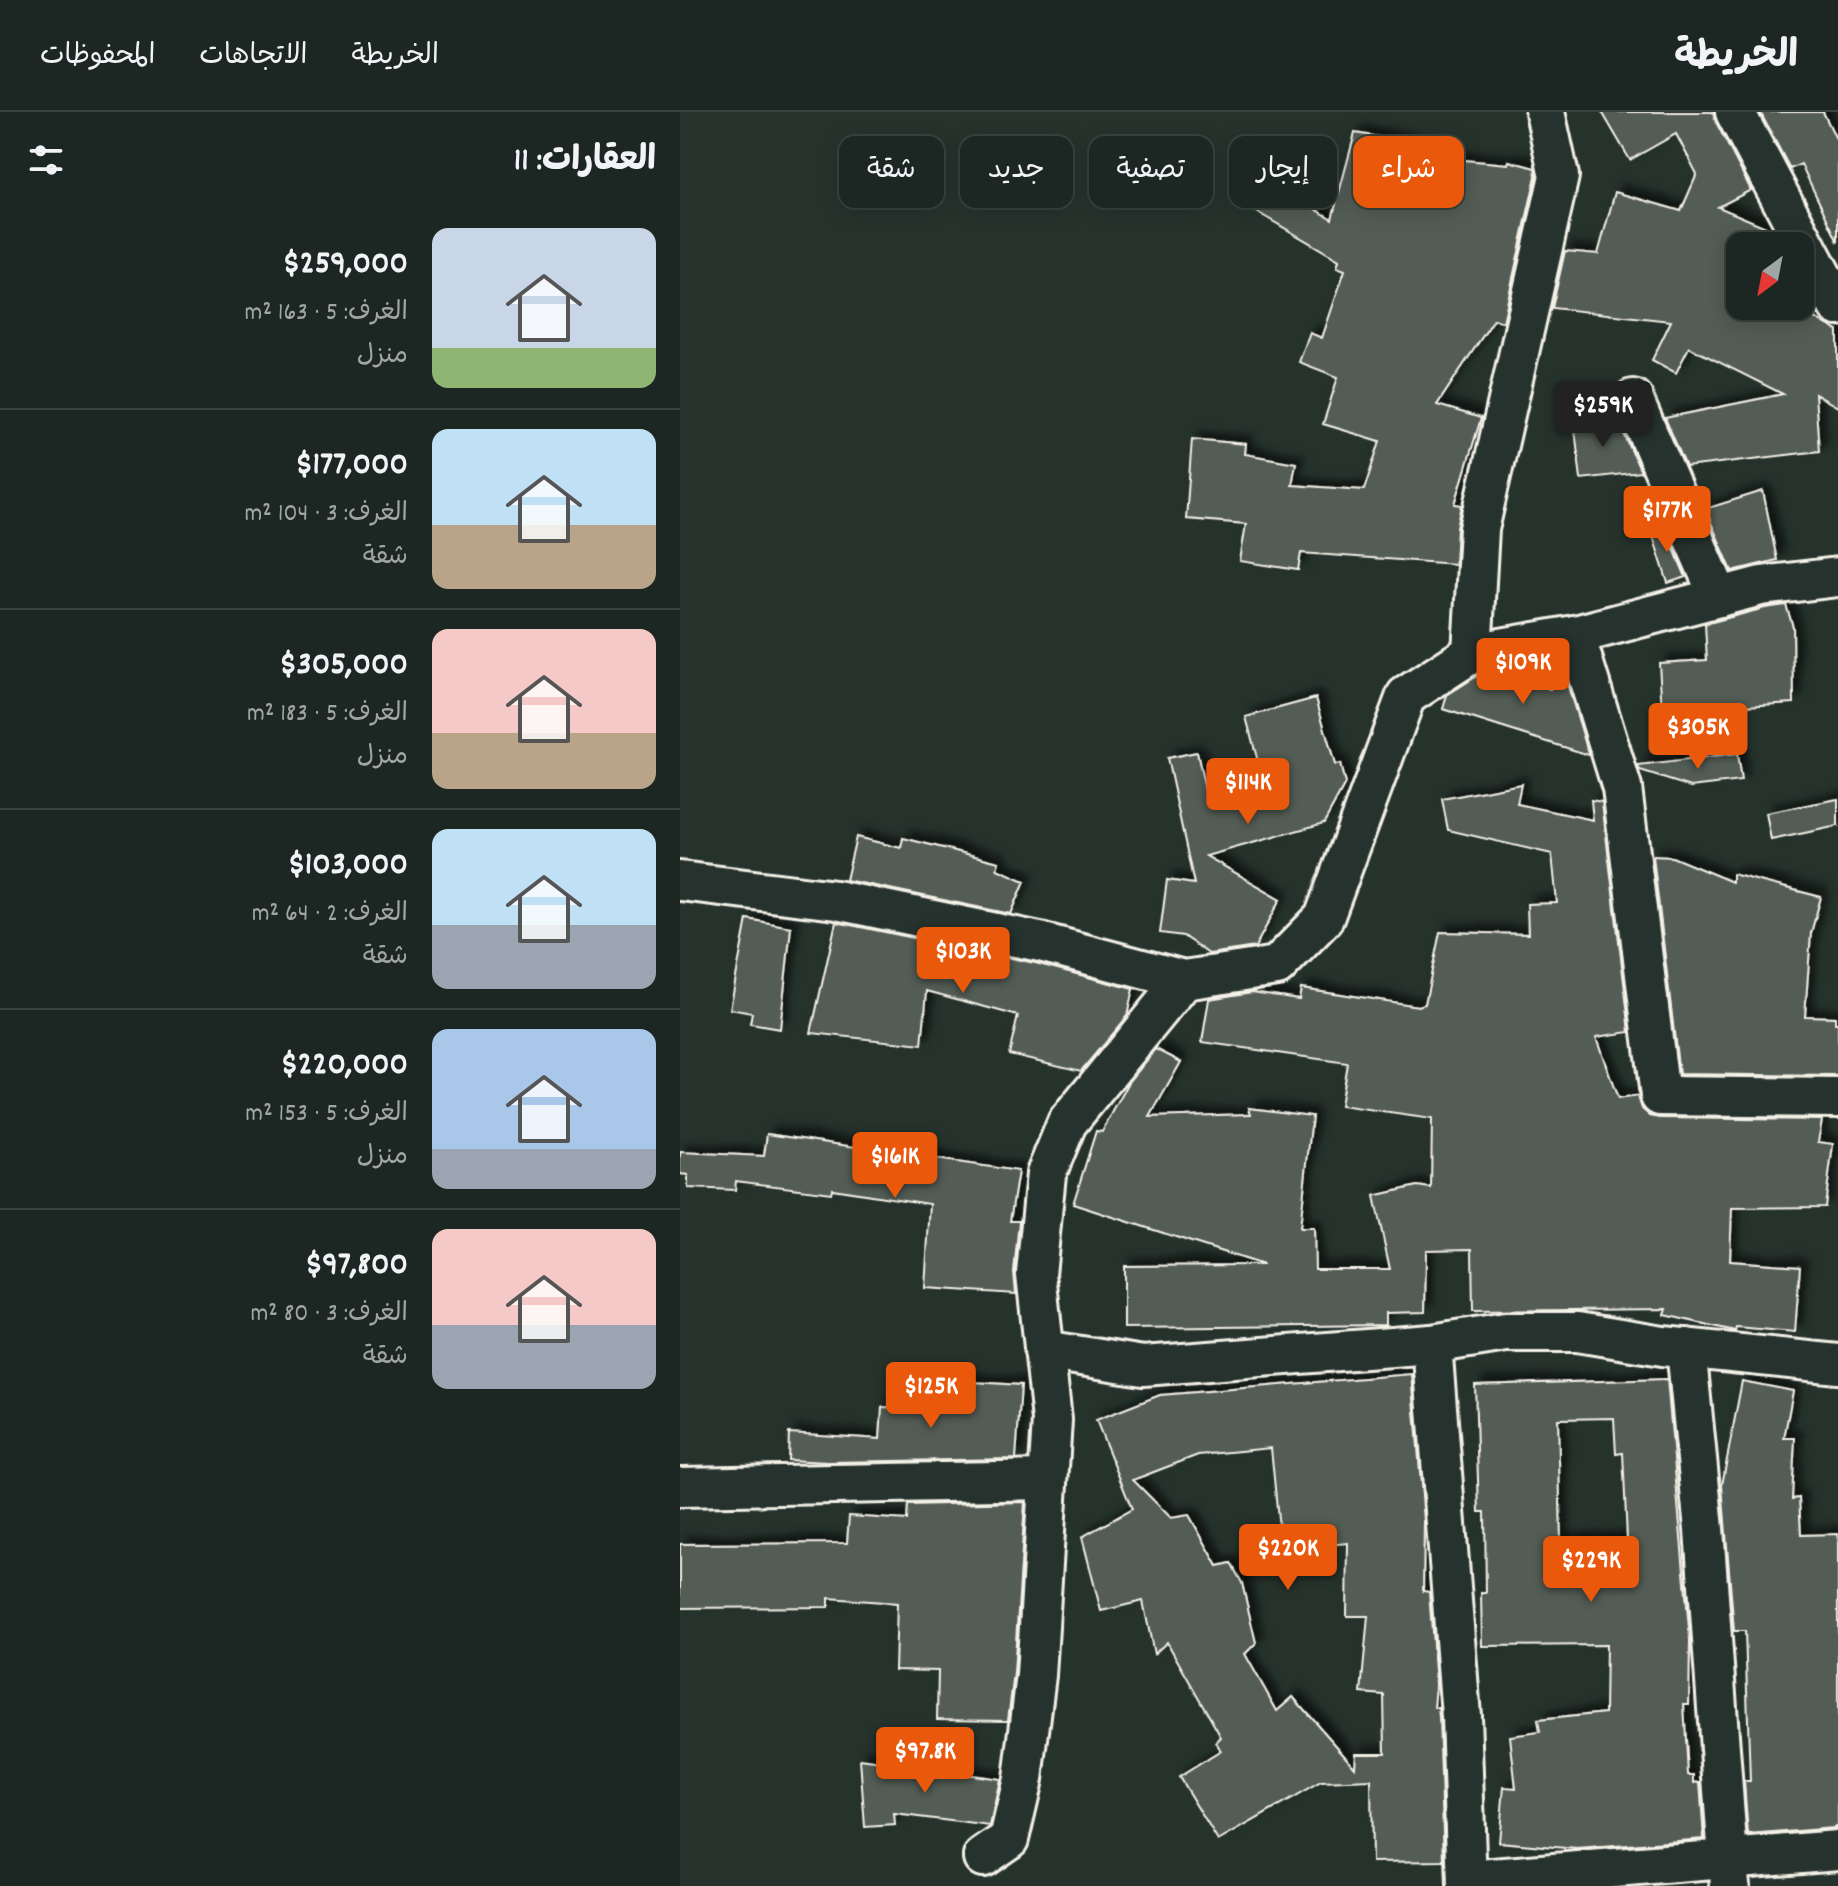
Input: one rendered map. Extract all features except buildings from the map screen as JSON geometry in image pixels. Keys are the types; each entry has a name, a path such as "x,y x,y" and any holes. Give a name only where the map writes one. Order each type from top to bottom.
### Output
{"street":[{"path":"1472,653 1479,529 1559,176 1545,112"},
{"path":"1735,112 1838,306"},
{"path":"1633,399 1719,597"},
{"path":"680,881 836,900 1040,942 1184,980 1277,966 1324,918 1406,696 1472,653 1575,635 1761,586 1838,577"},
{"path":"1575,635 1622,788 1660,1096 1838,1098"},
{"path":"983,1857 1009,1839 1023,1779 1036,1675 1052,1420 1036,1274 1046,1174 1067,1123 1184,980"},
{"path":"1044,1350 1143,1366 1432,1344 1506,1332 1577,1332 1686,1348 1838,1364"},
{"path":"1432,1344 1461,1716 1467,1883 1729,1872 1838,1850"},
{"path":"1686,1348 1704,1529 1729,1872"},
{"path":"680,1487 1048,1480"}]}
